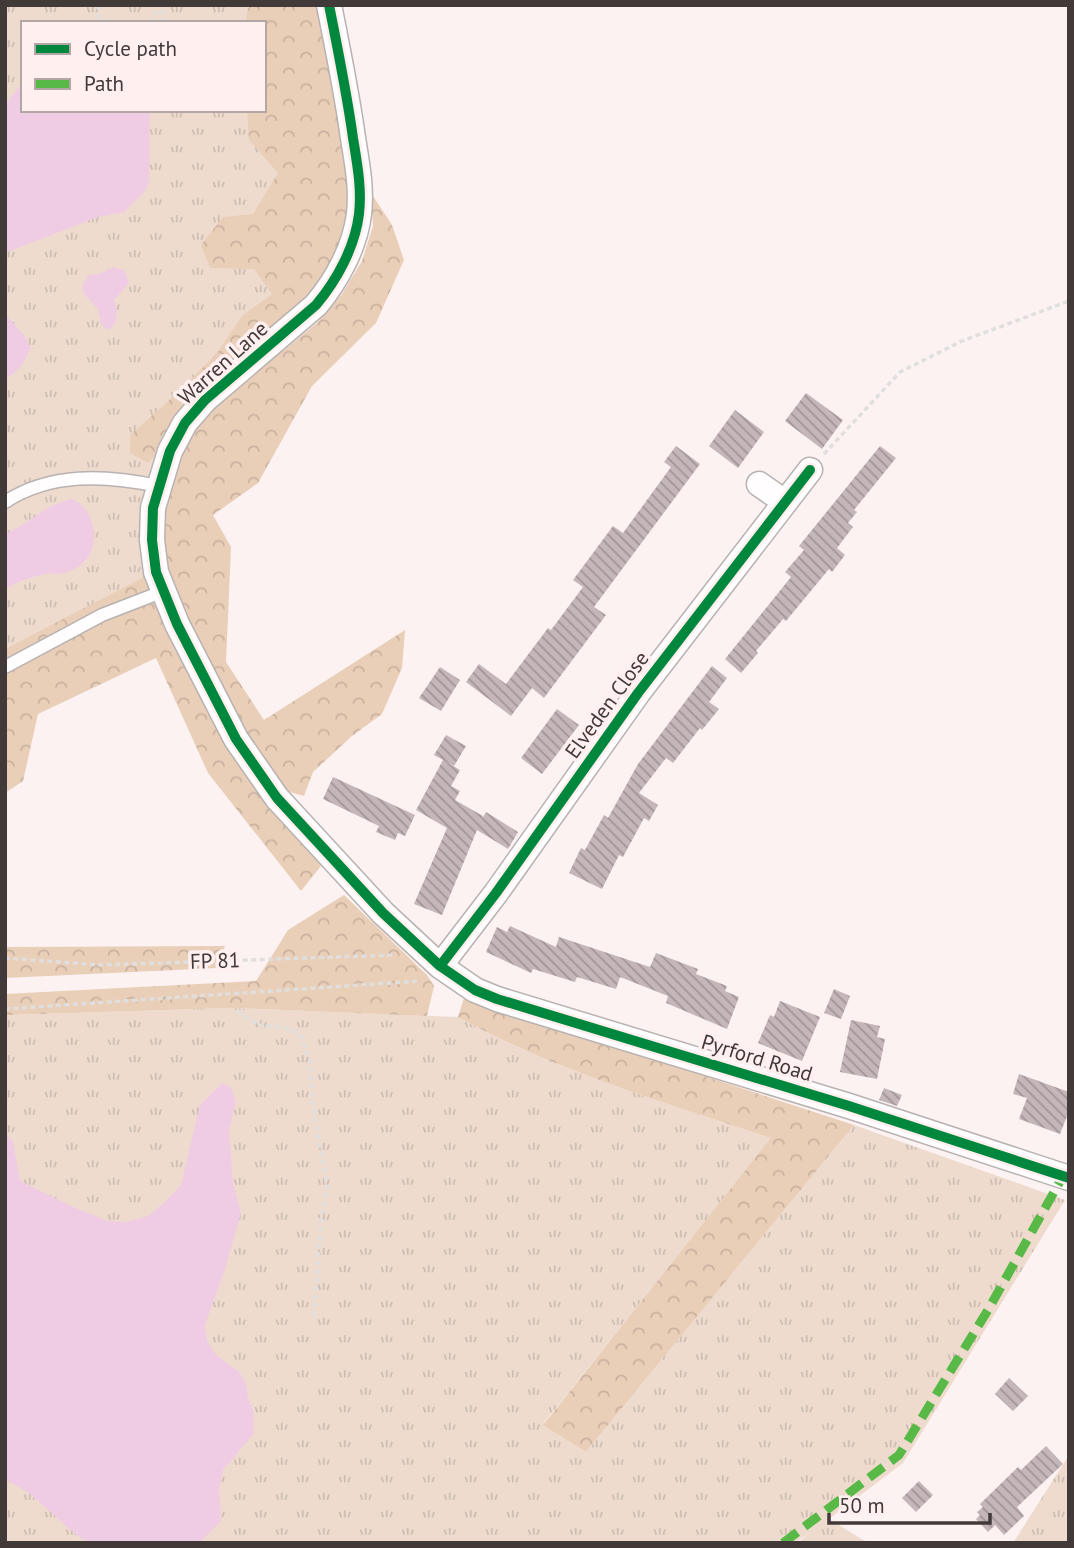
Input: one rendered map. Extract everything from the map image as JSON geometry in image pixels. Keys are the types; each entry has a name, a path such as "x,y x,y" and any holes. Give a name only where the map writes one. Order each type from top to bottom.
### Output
{"street":[{"name":"Warren Lane","path":"329,5 346,88 358,172 359,215 348,253 328,291 316,306 205,400 185,423 170,451 158,486 153,508 152,540 156,572 177,624 236,739 256,769 277,798 329,856 383,913 440,965"},
{"name":"Elveden Close","path":"440,965 496,893 638,693 810,470"},
{"path":"759,484 785,502"},
{"name":"Pyrford Road","path":"440,965 475,990 497,999 849,1106 1069,1178"}],"lane":[{"path":"5,502 24,490 63,479 140,482 158,486"},
{"path":"5,667 102,615 164,591"}],"path":[{"path":"99,5 98,19 106,21"},
{"path":"152,21 162,5"},
{"path":"810,470 900,372 962,341 1069,301"},
{"path":"5,1009 440,965"},
{"path":"238,1011 259,1025 290,1029 301,1036 310,1060 313,1106 327,1188 321,1217 314,1320"}],"green space":[{"path":"5,5 322,5 301,312 146,576 5,674"},
{"path":"250,5 322,5 350,179 350,220 325,281 148,463 130,453 130,435 182,389 217,353 242,316 272,294 254,269 210,268 201,245 223,217 253,214 278,173 249,140 247,112 266,112 266,21 246,21"},
{"path":"371,193 392,225 404,260 376,323 312,386 258,483 213,515 231,547 226,662 264,720 405,630 402,668 382,714 352,736 313,772 304,796 283,790 244,734 193,639 167,571 162,540 164,506 183,441 234,385 283,351 318,322 342,294 362,261 373,226"},
{"path":"146,576 258,787 321,866 301,891 208,773 156,658 38,714 23,781 5,793 5,649"},
{"path":"344,895 427,975 434,986 427,1016 233,1008 5,1015 5,994 256,981 288,930"},
{"path":"225,946 217,968 5,978 5,947"},
{"path":"465,995 496,1008 854,1125 586,1452 543,1425 771,1138 612,1085 533,1054 458,1017"},
{"path":"233,1008 458,1017 572,1070 772,1138 543,1424 586,1452 854,1125 1065,1200 903,1463 829,1519 868,1543 798,1543 809,1533 795,1543 5,1543 5,1015"},
{"path":"1069,1455 1069,1543 1013,1543"}],"shaded area":[{"path":"21,85 21,112 150,112 149,182 145,191 124,212 98,217 5,253 5,105"},
{"path":"115,267 125,271 129,283 114,300 116,319 110,329 106,329 101,323 98,309 84,294 82,286 89,275"},
{"path":"5,313 26,338 30,348 21,366 5,379"},
{"path":"72,499 84,508 92,524 94,537 88,557 71,571 35,576 5,589 5,534 44,510"},
{"path":"222,1083 231,1088 236,1101 229,1130 233,1183 241,1213 205,1325 207,1341 216,1355 239,1372 246,1383 253,1410 254,1433 223,1470 219,1489 221,1521 199,1543 89,1543 29,1493 5,1480 5,1132 13,1142 20,1181 108,1221 127,1222 148,1216 181,1185 200,1105"}],"building":[{"path":"806,393 843,420 822,449 785,421"},
{"path":"735,410 764,432 738,468 709,446"},
{"path":"676,446 700,464 594,607 606,615 544,698 532,688 511,716 466,682 479,664 506,684 583,587 573,580 613,526 623,533 671,467 664,462"},
{"path":"880,446 896,458 854,510 857,512 848,523 853,527 837,548 845,555 832,572 829,569 786,621 783,619 741,673 725,659 791,577 785,572 804,550 799,546"},
{"path":"712,666 727,678 709,702 719,709 702,730 700,728 673,763 666,758 639,793 658,805 649,821 644,818 623,857 619,855 602,889 569,873 581,848 585,850 604,815 608,818 638,764"},
{"path":"440,667 460,680 441,711 419,698"},
{"path":"557,709 579,725 542,774 521,758"},
{"path":"446,735 466,746 454,766 434,755"},
{"path":"443,760 460,770 451,786 460,791 455,800 483,816 482,819 486,812 518,832 508,849 477,830 442,915 414,904 447,828 416,810"},
{"path":"333,777 415,815 405,836 398,833 395,840 376,832 379,826 323,799"},
{"path":"510,926 556,947 559,937 650,967 656,953 698,969 696,974 727,986 725,991 739,997 727,1029 666,1003 668,996 620,977 616,989 577,977 575,982 533,969 531,973 486,952 497,927 507,932"},
{"path":"834,989 850,996 841,1019 824,1013"},
{"path":"780,1001 820,1017 802,1061 758,1043 770,1015 774,1017"},
{"path":"851,1020 880,1026 877,1037 885,1039 877,1079 840,1072"},
{"path":"1019,1074 1069,1092 1069,1111 1060,1134 1019,1119 1027,1098 1013,1094"},
{"path":"884,1088 902,1095 897,1106 879,1100"},
{"path":"1009,1378 1028,1396 1013,1411 995,1394"},
{"path":"1046,1446 1063,1464 1017,1507 1024,1516 1004,1535 995,1525 988,1532 976,1519 980,1515 977,1512 983,1507 980,1504 1018,1467 1021,1470"},
{"path":"919,1481 933,1495 916,1512 902,1498"}],"marked path":[{"path":"783,1543 899,1455 988,1310 1063,1176"}],"cycle path":[{"path":"329,5 359,176 359,214 354,239 338,274 316,305 205,400 185,423 170,451 153,508 152,540 156,572 177,624 236,739 277,798 383,913 440,966 475,990 849,1106 1069,1178"},
{"path":"440,966 496,893 638,693 810,470"}]}
